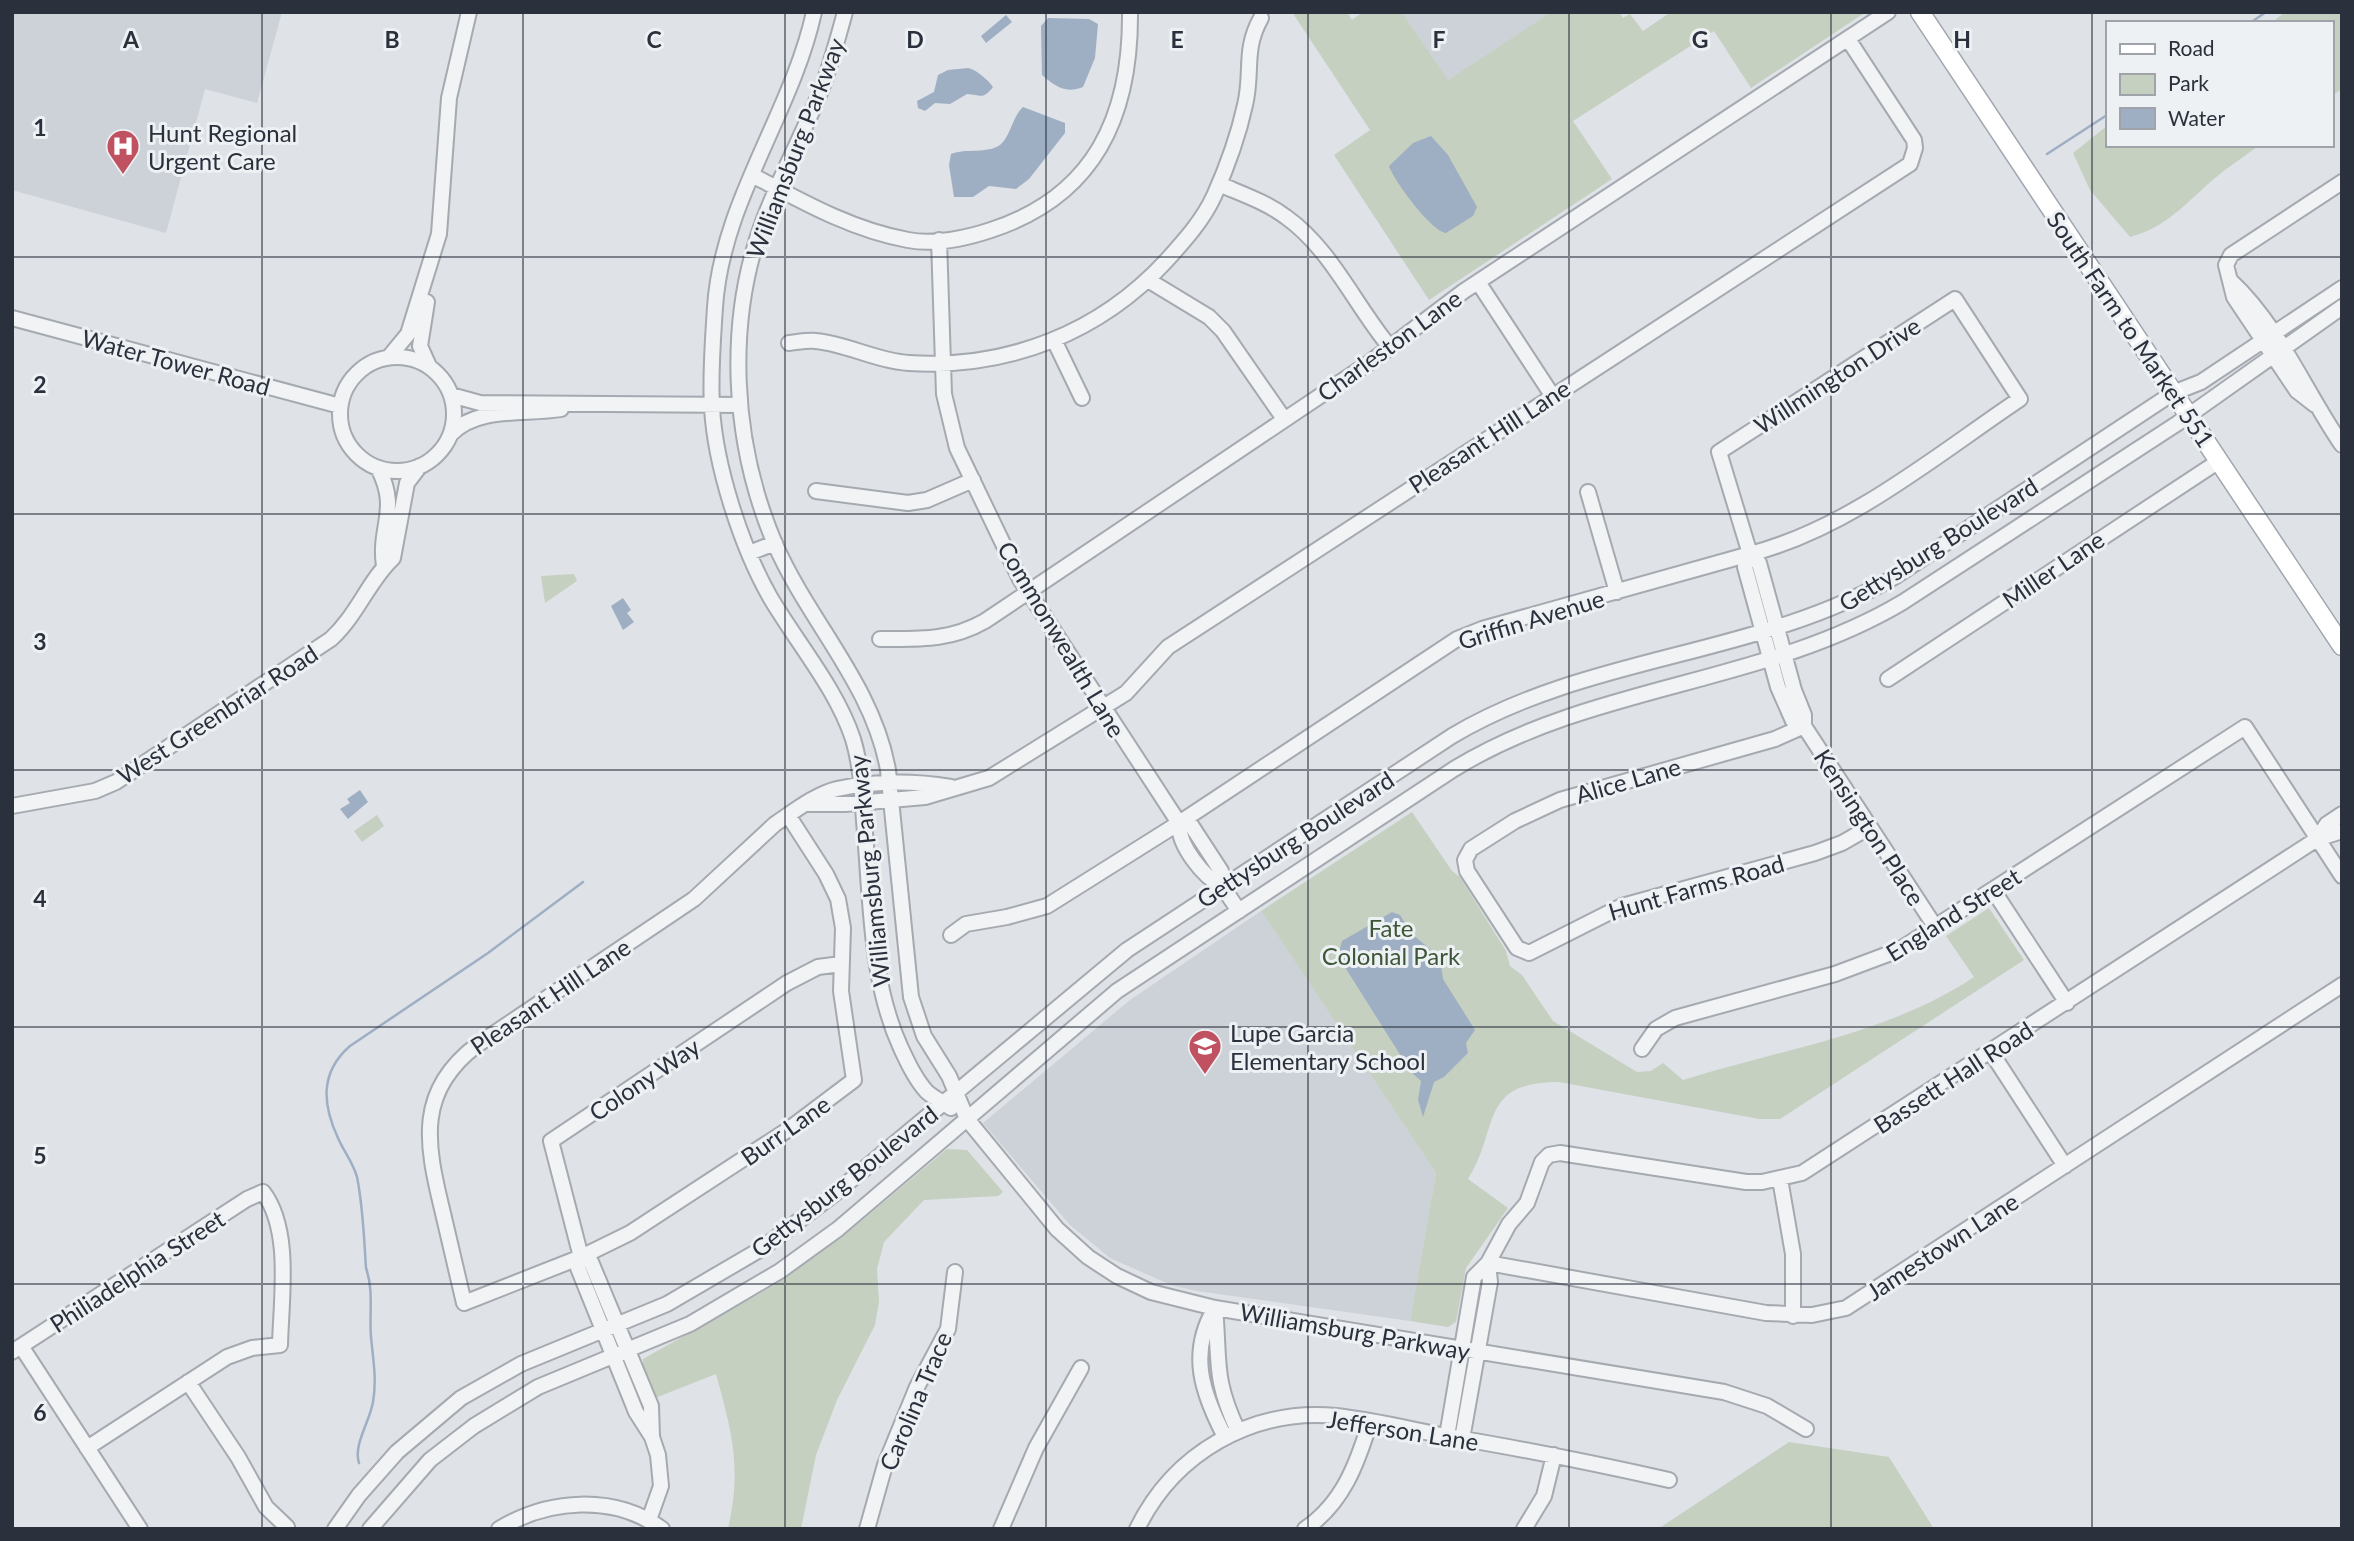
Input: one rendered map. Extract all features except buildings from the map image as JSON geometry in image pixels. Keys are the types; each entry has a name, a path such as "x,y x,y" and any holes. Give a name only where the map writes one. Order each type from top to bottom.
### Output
{"main road":[{"name":"South Farm to Market 551","path":"1920,12 2342,646"}],"street":[{"path":"389,357 408,334 439,234 449,98 469,12"},
{"name":"Williamsburg Parkway","path":"814,12 806,50 752,175 725,252 715,303 712,406 729,494 749,554 769,594 848,726 857,752 876,958 884,1001 910,1068 928,1092 967,1119 1057,1229 1088,1257 1142,1288 1215,1308 1724,1392 1767,1406 1806,1429"},
{"name":"Williamsburg Parkway","path":"845,12 821,89 763,222 746,284 739,348 740,405 754,478 775,543 794,583 867,704 886,755 911,997 924,1036 956,1093 967,1119"},
{"path":"752,175 867,230 910,241 974,236 1008,225 1046,206 1070,187 1111,129 1118,111 1128,64 1130,12"},
{"name":"Charleston Lane","path":"880,639 936,640 964,633 1029,594 1390,346 1478,282 1888,12"},
{"path":"789,343 816,341 907,363 979,361 1014,354 1054,340 1078,330 1114,309 1148,280 1190,234 1219,184 1232,153 1246,103 1250,39 1261,18"},
{"name":"Pleasant Hill Lane","path":"810,804 863,803 925,797 951,787 989,778 1103,709 1126,692 1168,647 1910,164 1914,157 1914,140 1848,39"},
{"path":"2342,181 2231,255 2225,270 2230,280 2247,296 2297,391 2315,405 2342,445"},
{"path":"1219,184 1263,203 1312,240 1390,346"},
{"name":"Commonwealth Lane","path":"939,240 944,394 950,426 973,480 1029,594 1179,823 1178,835 1209,880 1222,886 1239,911"},
{"path":"429,269 421,346 429,366"},
{"path":"1148,280 1209,317 1240,353 1284,419"},
{"path":"1478,282 1552,395"},
{"name":"Gettysburg Boulevard","path":"335,1529 359,1495 397,1452 461,1398 521,1364 618,1326 693,1291 771,1242 944,1103 1127,950 1452,736 1496,712 1555,689 1777,628 1842,606 1881,585 2173,393 2201,382 2342,288"},
{"name":"Griffin Avenue","path":"951,935 967,924 1007,918 1047,906 1179,823 1457,639 1803,538 1833,521 2020,399 1955,299"},
{"name":"Willmington Drive","path":"1718,452 1955,299"},
{"name":"Gettysburg Boulevard","path":"370,1529 421,1469 474,1426 538,1387 628,1352 706,1315 780,1272 838,1229 1117,991 1454,769 1508,738 1550,721 1831,640 1890,610 2187,414 2342,307"},
{"name":"Water Tower Road","path":"12,318 340,406"},
{"path":"1054,340 1082,398"},
{"path":"451,434 454,415 451,395 442,379 429,366 412,359 389,357 369,364 354,376 344,391 340,406 341,429 349,446 362,459 378,468 397,471 420,466 440,451 451,434 465,422 482,416 534,414 590,404"},
{"path":"451,395 480,403 740,405"},
{"name":"Kensington Place","path":"1718,452 1750,554 1759,563 1804,715 1804,726"},
{"name":"Miller Lane","path":"1888,679 2219,461"},
{"name":"West Greenbriar Road","path":"12,806 94,791 131,774 331,639 348,623 396,551 407,483 420,466"},
{"path":"378,468 390,504 382,548 384,566"},
{"path":"816,491 908,503 928,500 973,480"},
{"path":"1588,492 1617,592"},
{"path":"749,554 775,543"},
{"name":"Kensington Place","path":"1750,554 1745,567 1785,708 1793,721 1804,726 1936,928"},
{"name":"Alice Lane","path":"1525,953 1517,948 1467,872 1465,860 1471,849 1515,821 1560,800 1775,739 1804,726"},
{"name":"England Street","path":"1642,1049 1656,1029 1675,1018 1864,965 1899,950 2245,727 2318,839"},
{"name":"Pleasant Hill Lane","path":"464,1303 429,1146 431,1112 443,1080 477,1045 694,899 789,815 836,790 919,781 951,787"},
{"name":"Bassett Hall Road","path":"2318,839 2327,824 2342,814"},
{"name":"Burr Lane","path":"464,1303 581,1257 630,1233 812,1113 854,1080 842,1008 843,928 838,899 789,815"},
{"name":"Hunt Farms Road","path":"1525,953 1534,952 1581,924 1622,905 1815,853 1842,843 1870,827"},
{"name":"Bassett Hall Road","path":"1488,1263 1509,1224 1527,1203 1542,1162 1549,1155 1560,1153 1746,1182 1780,1179 1818,1165 2318,839 2342,831"},
{"path":"2318,839 2342,876"},
{"path":"1993,890 2067,1003"},
{"name":"Colony Way","path":"652,1437 636,1412 578,1268 581,1257 551,1141 787,983 818,967 842,964"},
{"name":"Jamestown Lane","path":"1488,1263 1793,1316 1829,1313 1846,1308 2342,985"},
{"path":"1991,1052 2065,1166"},
{"path":"1780,1179 1793,1254 1793,1316"},
{"name":"Philiadelphia Street","path":"16,1349 247,1199 263,1192 272,1206 279,1228 280,1345 239,1352 188,1381"},
{"name":"Colony Way","path":"581,1257 591,1262 651,1406 652,1437 662,1472 657,1504 649,1520"},
{"path":"1454,1437 1461,1349 1474,1277 1488,1263"},
{"path":"1454,1437 1477,1352 1490,1282 1488,1263"},
{"name":"Carolina Trace","path":"867,1529 885,1465 917,1387 948,1329 955,1272"},
{"path":"1215,1308 1203,1329 1200,1362 1209,1405 1231,1434"},
{"path":"16,1349 88,1448 140,1529"},
{"path":"1001,1529 1036,1448 1081,1368"},
{"path":"88,1448 188,1381 238,1457 266,1507 287,1527"},
{"name":"Jefferson Lane","path":"1137,1529 1168,1482 1189,1461 1231,1434 1267,1421 1302,1415 1335,1416 1370,1422 1554,1455 1669,1480"},
{"path":"1305,1529 1331,1506 1356,1468 1370,1422"},
{"path":"1524,1529 1544,1496 1554,1455"},
{"path":"499,1529 534,1511 566,1505 594,1505 649,1520 662,1529"}],"shaded area":[{"path":"12,12 282,12 257,103 205,89 166,233 12,190"},
{"path":"1402,12 1551,12 1448,80"},
{"name":"Lupe Garcia Elementary School","path":"1261,911 1436,1173 1410,1321 1197,1291 1171,1285 1110,1258 1070,1225 983,1123 1130,1000"}],"green space":[{"path":"1292,12 1347,12 1352,20 1363,12 1402,12 1448,80 1551,12 1619,12 1623,18 1630,14 1643,31 1671,12 1866,12 1751,88 1714,31 1573,121 1612,179 1429,300 1334,155 1370,130"},
{"path":"2285,12 2342,12 2342,89 2333,95 2333,21 2274,21"},
{"path":"2106,127 2106,147 2257,147 2220,174 2166,220 2130,237 2090,190 2073,153"},
{"path":"574,574 577,581 545,603 541,576"},
{"name":"Fate Colonial Park","path":"1412,812 1452,871 1460,877 1506,951 1510,966 1522,975 1553,1021 1637,1072 1651,1071 1663,1063 1683,1080 1833,1039 1906,1013 1941,997 1974,977 1946,936 1989,908 2024,960 1780,1119 1759,1119 1559,1082 1533,1084 1515,1090 1503,1100 1495,1112 1478,1160 1468,1179 1508,1208 1466,1268 1456,1322 1448,1327 1410,1321 1436,1173 1261,911"},
{"path":"377,815 384,826 362,842 354,831"},
{"path":"947,1149 967,1150 1003,1192 998,1196 924,1200 884,1242 877,1269 879,1302 875,1325 837,1400 816,1455 801,1529 728,1529 735,1468 731,1433 716,1374 655,1398 643,1368 643,1359 775,1285 847,1233"},
{"path":"1789,1442 1889,1457 1934,1529 1658,1529"}],"water":[{"path":"1006,15 1012,22 986,43 981,36"},
{"path":"1048,18 1089,19 1098,24 1095,58 1083,87 1071,90 1061,88 1042,75 1041,26"},
{"path":"968,68 982,76 993,87 987,94 967,94 950,104 935,103 925,111 918,108 917,101 934,92 938,75 948,70"},
{"path":"1023,107 1065,123 1065,133 1029,179 1016,189 989,186 973,197 954,197 949,165 951,154 1000,145"},
{"path":"1431,136 1448,155 1477,207 1473,216 1446,233 1431,224 1398,183 1389,166 1413,143"},
{"path":"623,598 631,610 627,613 634,622 623,630 611,606"},
{"path":"360,790 368,802 348,819 340,809 350,803 347,799"},
{"path":"1392,912 1400,915 1412,934 1431,950 1441,966 1443,979 1475,1030 1466,1043 1468,1053 1444,1077 1434,1082 1423,1117 1418,1100 1421,1081 1411,1072 1338,956 1342,941"}],"waterway":[{"path":"2253,21 2266,12"},
{"path":"2047,154 2106,116"},
{"path":"359,1463 358,1449 374,1394 371,1294 357,1177 329,1113 327,1089 333,1067 350,1046 488,953 583,882"}],"place":[{"name":"Hunt Regional Urgent Care","path":"123,176"},
{"name":"Lupe Garcia Elementary School","path":"1205,1076"}]}
